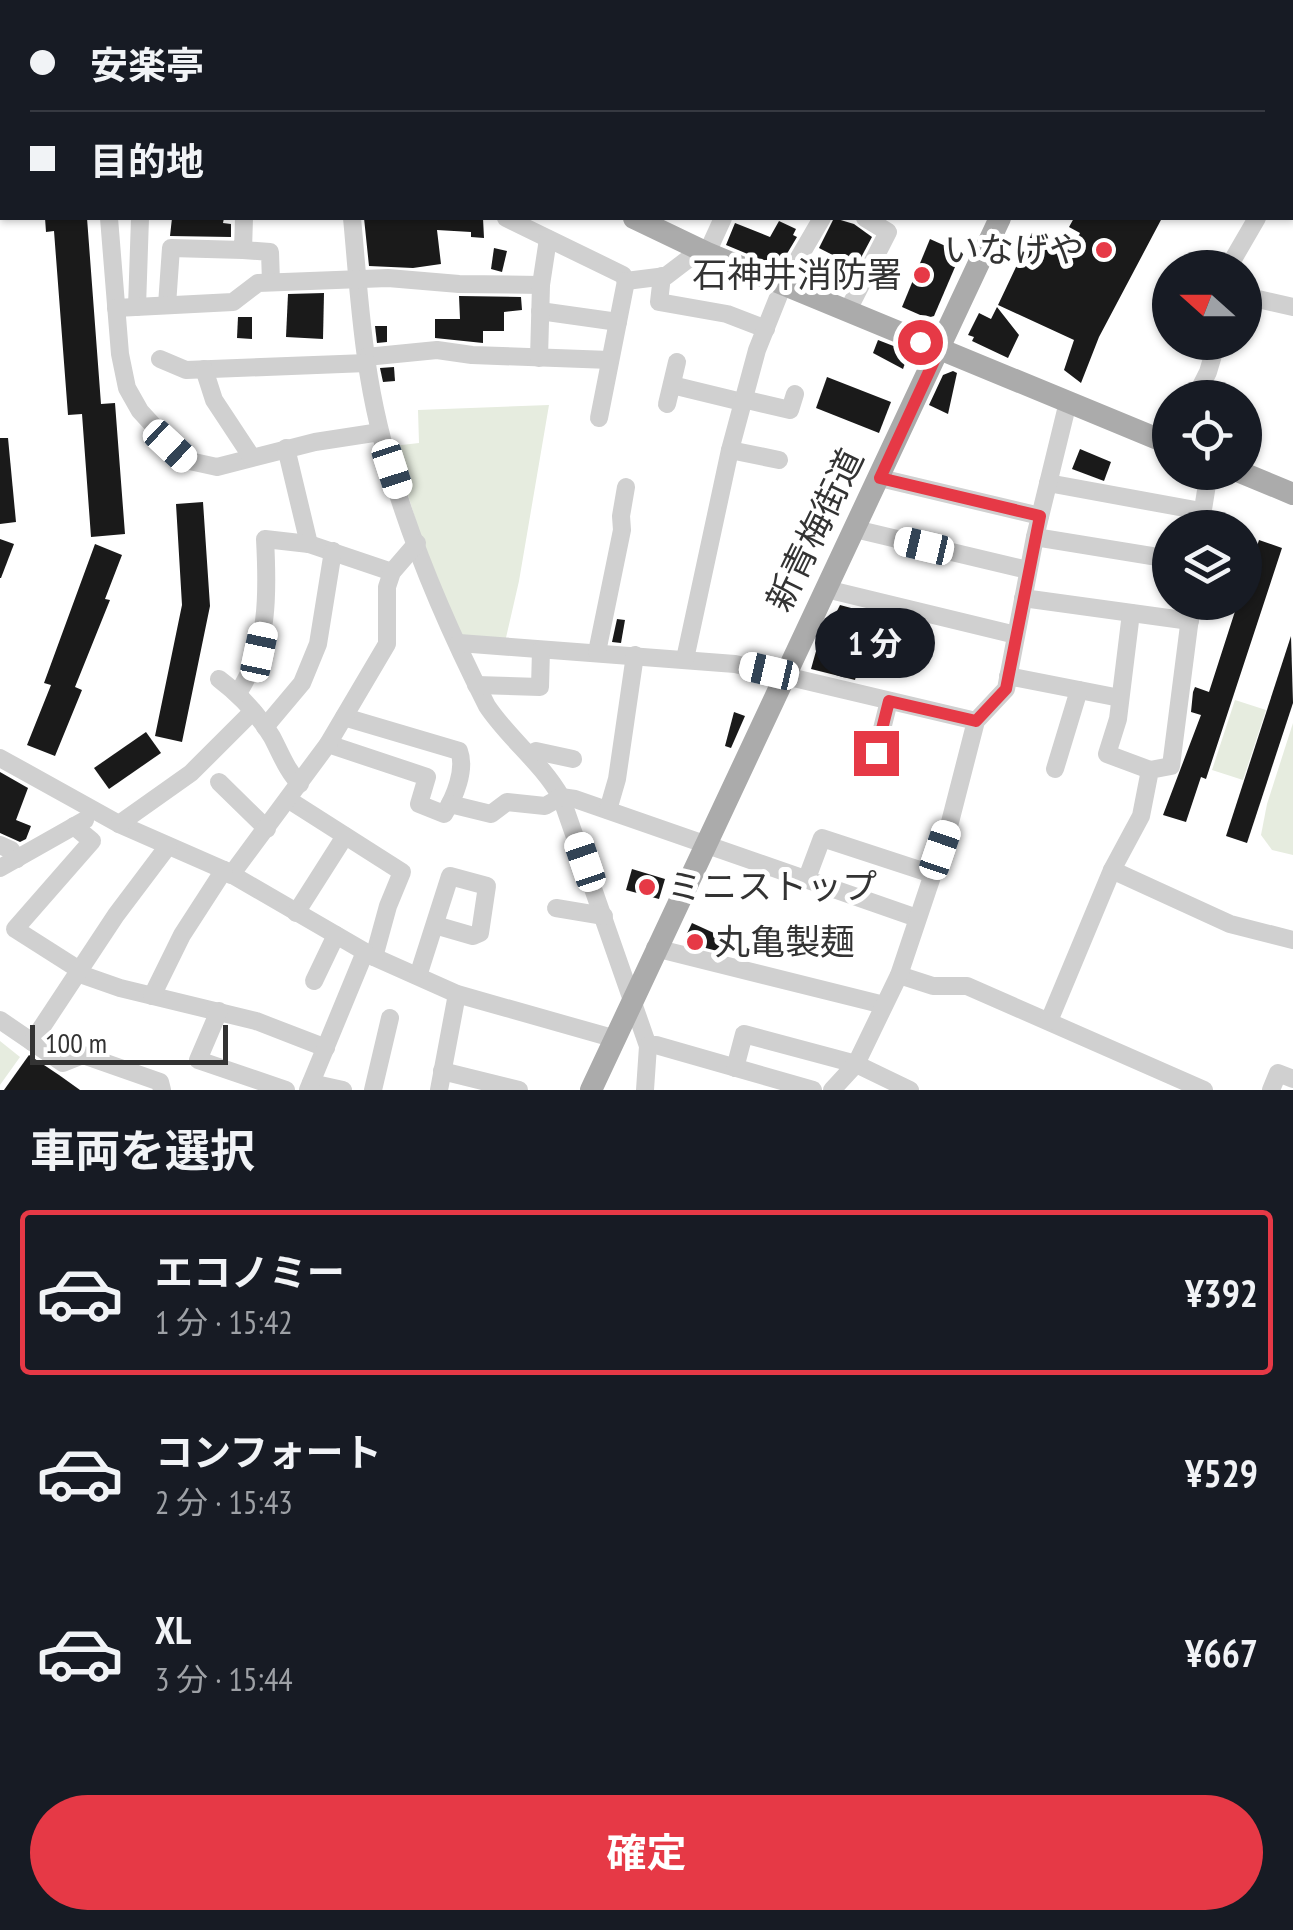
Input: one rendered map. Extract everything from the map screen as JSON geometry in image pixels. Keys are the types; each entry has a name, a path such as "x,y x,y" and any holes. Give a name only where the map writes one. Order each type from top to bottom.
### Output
{"main road":[{"path":"638,220 783,285 1152,437"},
{"name":"新青梅街道","path":"592,1090 655,948 999,220"},
{"path":"1262,481 1293,494"}],"street":[{"path":"109,220 120,354 127,388 140,411 186,460 206,467 380,432"},
{"path":"137,307 140,220"},
{"path":"243,250 244,220"},
{"path":"352,220 366,360 380,432 416,543 476,685 496,720 547,772 561,797 648,1046 645,1090"},
{"path":"510,220 623,274 626,281 598,418"},
{"path":"626,281 662,276 703,251 723,220"},
{"path":"684,658 742,400 783,285 821,220"},
{"path":"848,312 888,232 868,220"},
{"path":"1238,250 1256,220"},
{"path":"539,358 541,285 548,239"},
{"path":"167,306 171,248 270,252 271,282"},
{"path":"662,276 659,302 727,314 766,328"},
{"path":"116,308 233,302 258,282 357,278 541,285"},
{"path":"1262,300 1293,307"},
{"path":"540,311 618,322"},
{"path":"160,359 186,370 366,360 437,350 610,360"},
{"path":"677,362 669,394 742,400 790,410 795,394"},
{"path":"204,369 214,400 252,456"},
{"path":"832,1090 856,1064 899,975 949,826 976,721 1006,689 1035,537 1068,402"},
{"path":"286,448 309,544"},
{"path":"730,450 779,460"},
{"path":"880,478 1040,516"},
{"path":"1048,483 1162,510"},
{"path":"597,652 622,530 626,487"},
{"path":"856,529 1028,570"},
{"path":"1035,537 1152,556"},
{"path":"238,694 259,652 268,606 266,540 333,550 392,572"},
{"path":"152,996 182,935 289,800 328,744 387,644 387,587 392,572 416,543"},
{"path":"119,824 191,773 302,683 318,644 333,550"},
{"path":"826,588 1016,635"},
{"path":"1023,598 1152,613"},
{"path":"1131,613 1118,719 1107,754 1150,770 1171,766 1190,620"},
{"path":"459,643 734,664 976,721"},
{"path":"476,685 540,687 542,650"},
{"path":"608,810 617,779 635,655"},
{"path":"1008,676 1120,698"},
{"path":"219,679 259,719 290,774 300,784"},
{"path":"1055,769 1078,690"},
{"path":"884,755 876,753 889,701"},
{"path":"328,744 428,777 419,804 444,814 450,804 462,764 459,750 344,717"},
{"path":"530,754 536,751 573,759"},
{"path":"0,758 119,824 228,873 369,954 458,994 616,1040"},
{"path":"1048,1021 1112,870 1141,816 1150,770"},
{"path":"218,782 267,829"},
{"path":"450,804 491,814 506,802 545,806 561,797 917,918"},
{"path":"289,800 402,872 310,1086 343,1090"},
{"path":"8,864 98,813"},
{"path":"74,826 92,841 15,929 80,972 152,996 256,1021 326,1048"},
{"path":"296,913 346,836"},
{"path":"808,878 822,838 932,874"},
{"path":"0,845 11,850 8,864"},
{"path":"32,1042 168,846"},
{"path":"1112,870 1230,924 1293,940"},
{"path":"556,908 604,916"},
{"path":"418,976 435,925"},
{"path":"314,981 336,935"},
{"path":"655,948 884,1005"},
{"path":"899,975 932,986 967,986 1048,1021 1169,1083 1204,1090"},
{"path":"458,994 441,1080 519,1090"},
{"path":"219,1011 198,1060 286,1090"},
{"path":"373,1090 390,1018"},
{"path":"0,1020 63,1063 82,1054 160,1082 162,1090"},
{"path":"735,1068 744,1034 856,1064 910,1090"},
{"path":"648,1046 656,1045 813,1090"},
{"path":"1270,1090 1278,1073 1293,1079"}],"shaded area":[{"path":"549,405 505,642 462,637 423,544 393,446 419,443 418,410"},
{"path":"1235,700 1266,710 1243,780 1212,770"},
{"path":"1293,723 1293,855 1272,850 1261,835"},
{"path":"0,1041 20,1057 0,1085"}],"building":[{"path":"45,220 87,220 101,404 115,403 125,534 91,537 82,414 68,415 54,231 46,232"},
{"path":"172,220 224,220 231,224 231,237 170,236"},
{"path":"364,220 483,220 484,238 471,237 471,232 437,230 441,264 413,268 369,266"},
{"path":"833,220 854,224 872,237 856,267 819,248"},
{"path":"1073,220 1161,220 1099,337 1081,383 1064,370 1074,340 998,305 1032,233 1071,251 1080,233 1069,227"},
{"path":"779,221 796,229 793,235 797,237 779,267 726,245 735,223 770,237"},
{"path":"930,239 961,253 934,316 927,318 902,307"},
{"path":"494,248 507,251 502,272 491,269"},
{"path":"324,293 323,339 286,337 288,294"},
{"path":"459,296 521,297 522,310 504,312 504,331 483,331 483,343 435,338 435,319 460,319"},
{"path":"997,307 1019,335 1008,358 972,341 974,337 968,335 979,313 991,319"},
{"path":"238,317 252,317 252,339 237,338"},
{"path":"375,326 387,326 387,342 377,343"},
{"path":"878,340 909,352 903,369 873,353"},
{"path":"394,367 395,381 383,382 380,368"},
{"path":"957,373 948,414 929,405 943,375"},
{"path":"827,377 891,402 879,433 816,408"},
{"path":"0,438 8,438 16,522 0,524"},
{"path":"1080,449 1111,462 1104,481 1072,469"},
{"path":"203,502 210,606 182,742 155,736 182,605 176,504"},
{"path":"825,503 840,508 825,545 812,540 819,505 824,507"},
{"path":"0,539 14,544 1,578 0,578"},
{"path":"1262,541 1282,548 1262,609"},
{"path":"95,544 122,555 105,599 110,600 75,687 82,690 55,756 27,745 51,685 44,683"},
{"path":"840,605 866,612 867,617 863,634 855,632 849,652 862,655 855,680 811,669 818,644 830,646 837,622 832,621"},
{"path":"617,619 625,620 621,643 612,642"},
{"path":"1232,620 1258,620 1206,779 1201,777 1186,822 1163,815 1201,715 1191,712 1193,692 1195,687 1209,692"},
{"path":"1291,636 1293,703 1247,843 1226,836"},
{"path":"734,712 745,716 731,748 725,746"},
{"path":"146,732 161,753 109,789 94,768"},
{"path":"0,772 28,788 16,820 31,826 26,839 20,842 0,833"},
{"path":"632,869 665,879 659,899 626,890"},
{"path":"692,923 727,939 721,952 683,942"},
{"path":"29,1055 59,1075 80,1090 4,1090"}],"place":[{"name":"いなげや","path":"1104,250"},
{"name":"石神井消防署","path":"922,275"},
{"name":"ミニストップ","path":"647,887"},
{"name":"丸亀製麺","path":"695,942"}],"route":[{"path":"876,753 889,701 976,721 1006,689 1040,516 880,478 939,350 920,342"}]}
